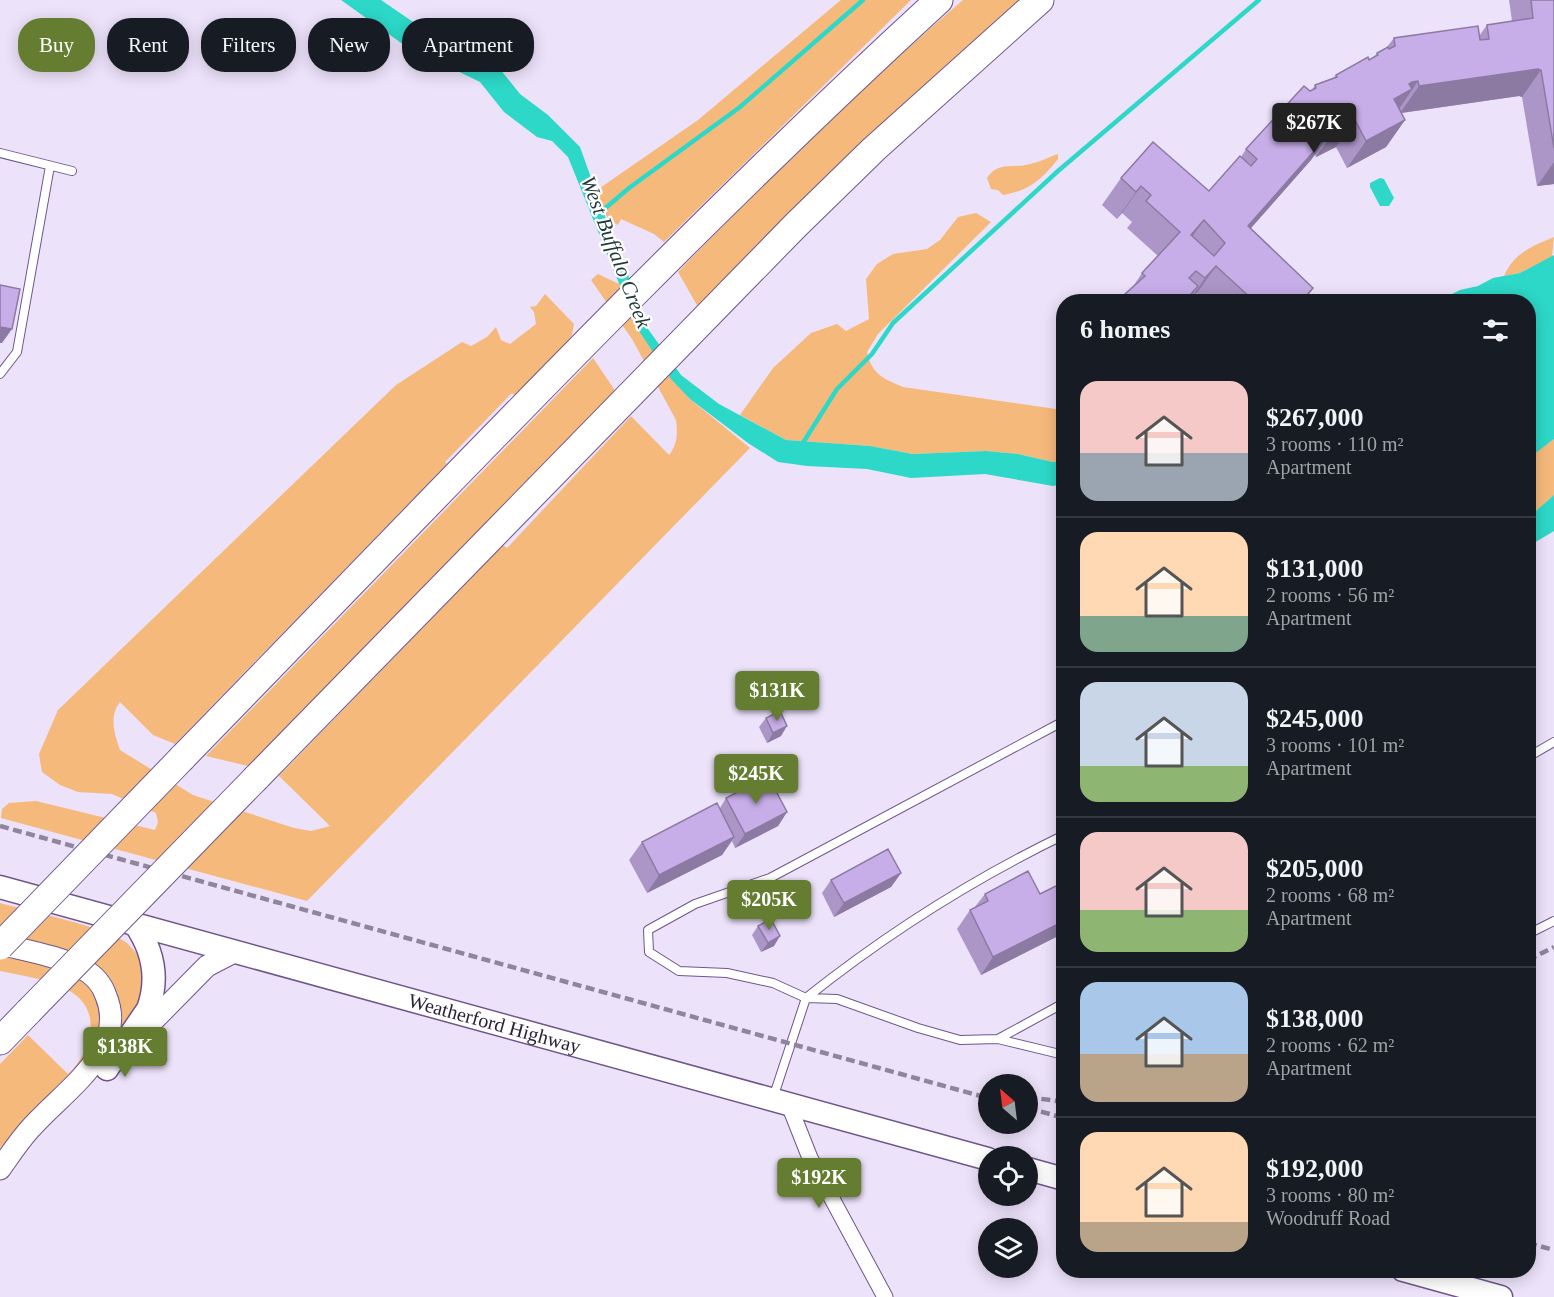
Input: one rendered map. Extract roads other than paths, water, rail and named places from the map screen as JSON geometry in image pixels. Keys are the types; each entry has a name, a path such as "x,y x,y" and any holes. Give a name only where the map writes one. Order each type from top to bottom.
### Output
{"highway":[{"path":"0,945 676,252 838,93 939,0"},
{"path":"0,1041 700,322 874,149 1040,0"}],"main road":[{"name":"Weatherford Highway","path":"0,887 978,1156"},
{"path":"106,1069 148,1010 152,998 153,962 143,935 135,924"},
{"path":"0,945 59,960 82,968 95,977 111,1008 112,1025 104,1048 92,1064 29,1130 0,1169"},
{"path":"0,1178 207,966 234,952"},
{"path":"1038,1172 1056,1177"},
{"path":"1432,1278 1501,1297"}],"street":[{"path":"780,1103 885,1297"}],"lane":[{"path":"0,153 72,171"},
{"path":"0,374 17,352 50,166"},
{"path":"1056,725 770,878 695,904 648,930 649,952 679,971 727,973 773,983 806,998 837,999 918,1028 960,1040 998,1039 1056,1053"},
{"path":"1536,752 1554,742"},
{"path":"780,1103 806,998 846,967 930,911 1056,840"},
{"path":"1536,930 1554,921"},
{"path":"998,1039 1056,1007"}],"water":[{"path":"341,0 381,0 407,18 402,18 402,44 390,35 390,18 366,18"},
{"name":"West Buffalo Creek","path":"459,72 502,72 520,94 548,115 580,147 616,247 626,268 643,322 681,375 719,404 786,440 870,446 913,454 986,451 1018,454 1056,462 1056,485 985,474 911,478 867,469 807,466 778,462 748,443 690,399 671,379 637,328 568,157 552,141 537,137 504,112 480,82"},
{"path":"1380,178 1384,179 1394,198 1389,206 1380,206 1370,187 1370,183"},
{"path":"1554,255 1554,439 1536,453 1536,294 1452,294 1478,286 1493,278 1520,273"},
{"path":"1554,495 1554,531 1536,542 1536,511"}],"waterway":[{"name":"West Buffalo Creek","path":"602,211 629,188 740,107 863,0"},
{"path":"801,446 837,389 872,354 893,323 1058,171 1259,0"}],"railway":[{"path":"0,826 978,1095"},
{"path":"1536,956 1554,947"},
{"path":"1038,1098 1056,1101"},
{"path":"1038,1111 1056,1116"},
{"path":"1536,1245 1554,1250"}]}
